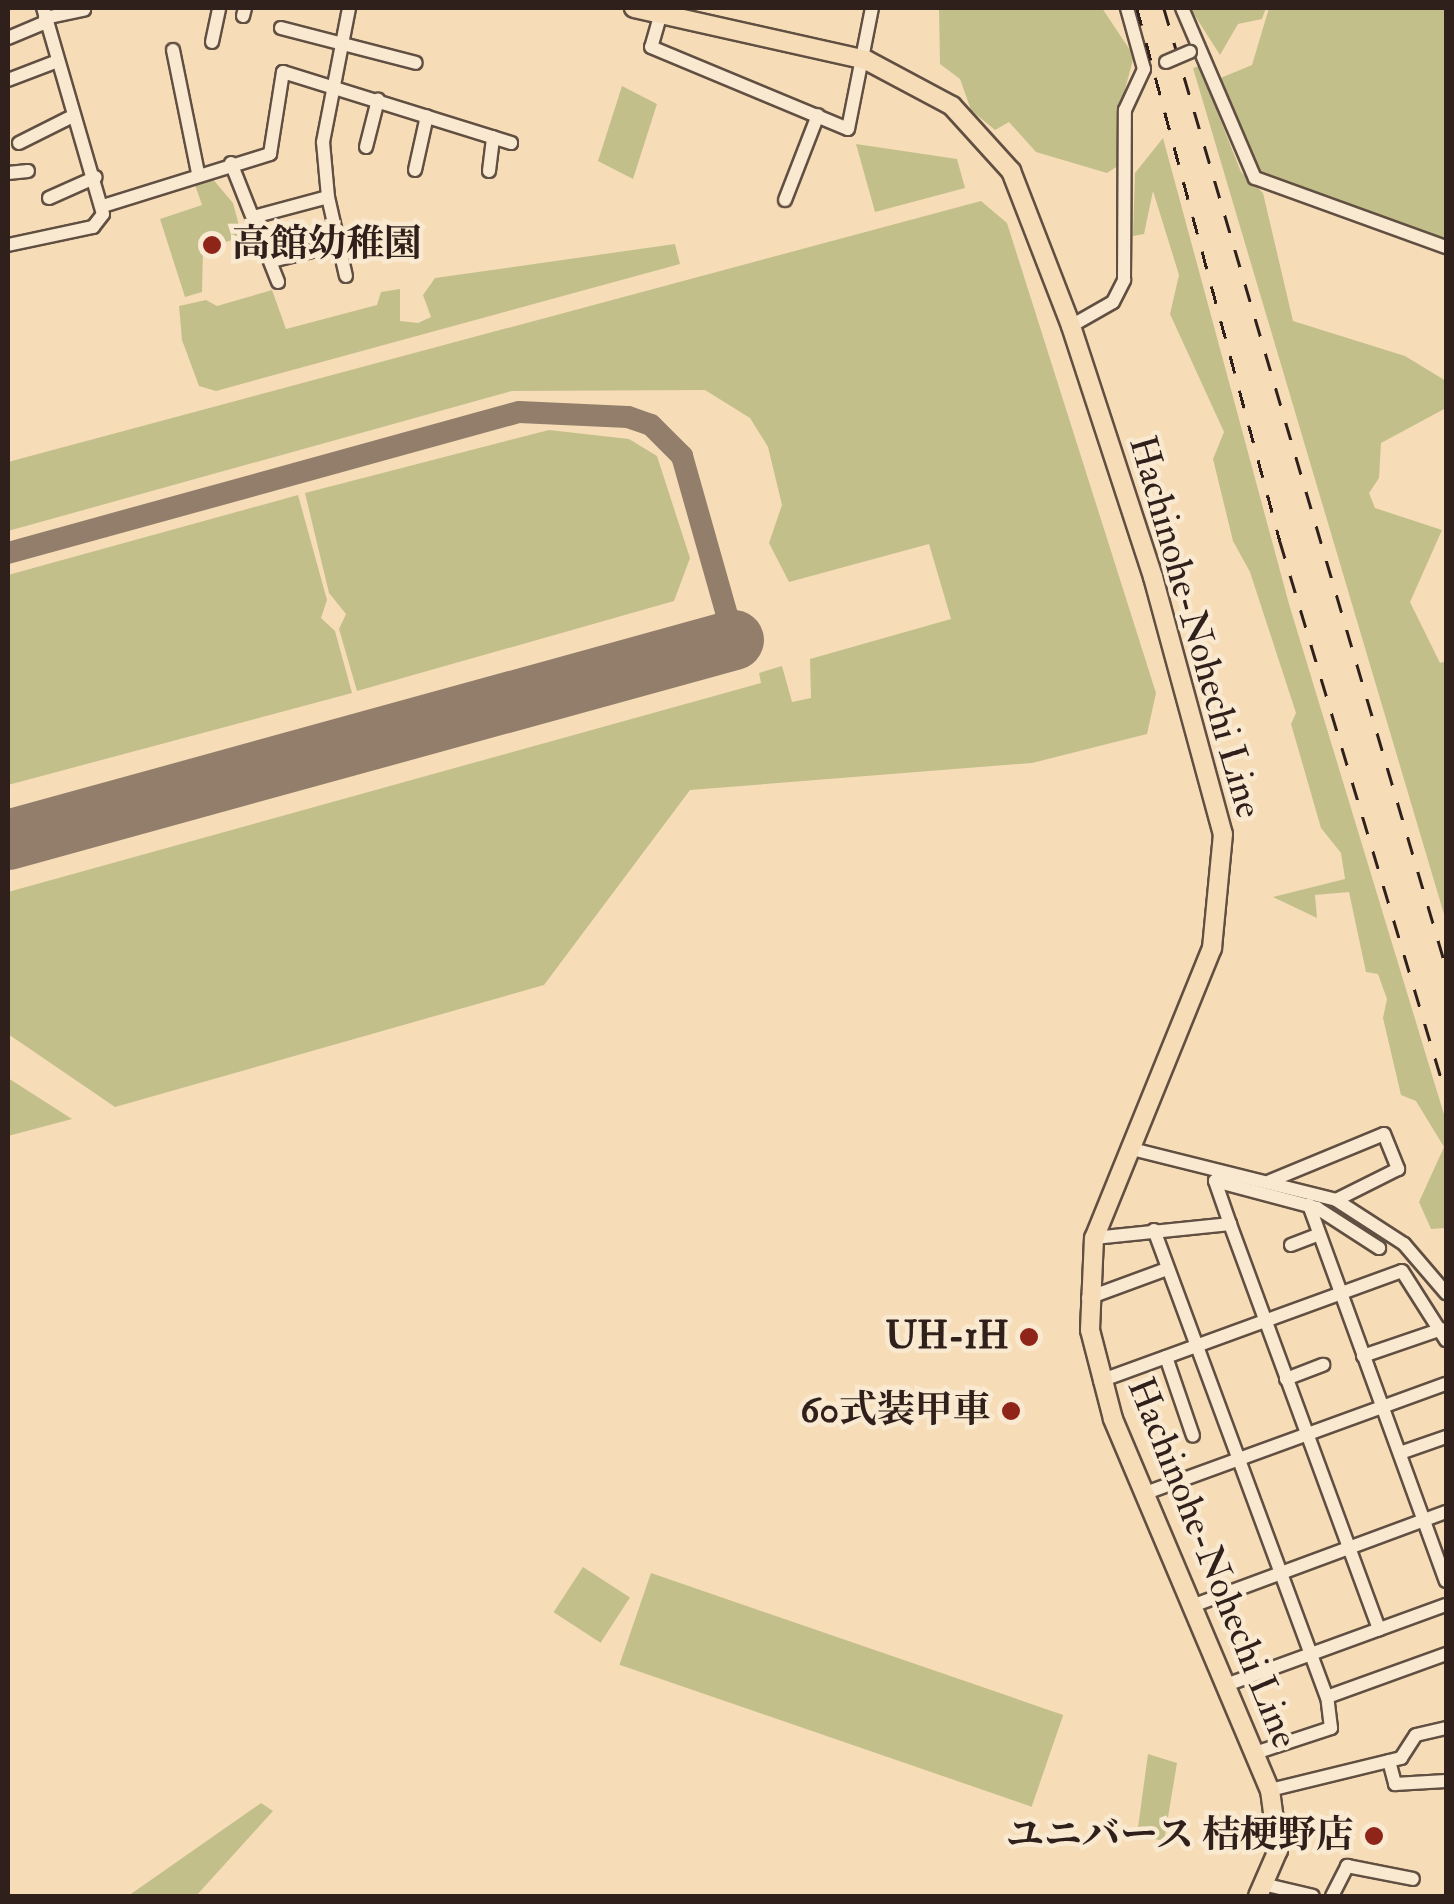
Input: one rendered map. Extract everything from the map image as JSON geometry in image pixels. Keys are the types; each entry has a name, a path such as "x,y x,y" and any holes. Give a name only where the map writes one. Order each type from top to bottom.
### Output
{"main road":[{"name":"Hachinohe-Nohechi Line","path":"634,8 866,60 921,85 993,146 1034,218 1071,326 1153,577 1223,834 1212,948 1094,1238 1088,1298 1100,1381 1270,1790 1279,1833 1273,1892"}],"street":[{"path":"212,42 220,8"},
{"path":"346,276 336,244 323,142 350,8"},
{"path":"661,13 651,47 848,129 866,60 872,8"},
{"path":"1071,326 1113,302 1124,280 1125,110 1144,69 1128,8"},
{"path":"1182,8 1195,51 1255,178 1446,247"},
{"path":"8,38 45,16 84,10"},
{"path":"8,245 94,227 103,206 54,62 45,16"},
{"path":"281,28 416,63"},
{"path":"172,50 198,173"},
{"path":"1144,69 1195,51"},
{"path":"8,80 54,62"},
{"path":"103,206 198,173 270,154 283,72 511,143"},
{"path":"366,147 378,100"},
{"path":"785,200 818,115"},
{"path":"19,143 73,116"},
{"path":"415,170 427,116"},
{"path":"489,171 494,137"},
{"path":"231,163 257,216 278,282"},
{"path":"8,172 28,171"},
{"path":"49,198 96,177"},
{"path":"257,216 328,197"},
{"path":"272,260 336,244"},
{"path":"1270,1181 1384,1134 1398,1169 1336,1200"},
{"path":"1128,1148 1336,1200 1404,1244 1446,1293"},
{"path":"1379,1630 1216,1181 1309,1204 1380,1248"},
{"path":"1309,1204 1446,1581"},
{"path":"1094,1238 1230,1224"},
{"path":"1154,1230 1326,1697 1331,1728 1255,1753"},
{"path":"1291,1244 1319,1234"},
{"path":"1088,1298 1167,1269"},
{"path":"1100,1381 1402,1271 1444,1334 1363,1356"},
{"path":"1166,1356 1193,1436"},
{"path":"1286,1379 1323,1366"},
{"path":"1144,1494 1446,1384"},
{"path":"1400,1453 1446,1437"},
{"path":"1192,1606 1446,1512"},
{"path":"1226,1685 1446,1605"},
{"path":"1326,1697 1446,1654"},
{"path":"1270,1790 1402,1758 1420,1733 1446,1728"},
{"path":"1389,1760 1395,1784 1446,1781"},
{"path":"1332,1896 1343,1867 1413,1879"},
{"path":"1273,1892 1313,1896"}],"shaded area":[{"path":"939,8 1102,8 1134,56 1121,104 1121,164 1107,173 1036,152 1009,122 995,130 971,110 960,79 940,64"},
{"path":"1190,8 1266,8 1262,19 1238,24 1220,55"},
{"path":"1269,8 1446,8 1446,242 1254,170 1218,79 1252,65"},
{"path":"1199,66 1241,172 1263,193 1293,321 1405,356 1446,381 1446,408 1381,443 1379,478 1369,493 1375,508 1442,530 1410,602 1440,663 1446,661 1446,921 1193,68"},
{"path":"622,86 657,104 633,179 598,161"},
{"path":"1163,138 1289,604 1446,1121 1445,1228 1431,1229 1419,1202 1444,1147 1416,1101 1401,1095 1383,1018 1387,999 1378,974 1366,972 1349,892 1315,895 1317,918 1273,897 1345,879 1341,853 1321,828 1291,724 1296,713 1250,572 1233,541 1213,459 1224,432 1170,314 1179,275 1153,191 1144,234 1133,236 1135,173"},
{"path":"856,144 957,159 965,188 875,212"},
{"path":"211,177 233,203 242,237 203,249 202,292 185,297 160,219 202,205 194,182"},
{"path":"981,201 1007,223 1156,693 1147,734 1032,763 690,790 544,985 115,1107 8,1034 8,892 761,683 759,673 782,666 792,702 811,698 810,659 951,619 929,544 789,582 769,543 782,505 768,447 750,418 705,390 512,391 8,531 8,462"},
{"path":"675,244 680,264 216,391 199,386 182,340 179,306 206,300 217,306 272,290 286,329 377,305 381,292 400,289 400,321 418,323 431,317 423,295 435,278"},
{"path":"549,430 629,439 657,456 690,558 674,601 357,691 339,629 346,614 329,593 305,493"},
{"path":"298,495 327,600 321,618 335,631 352,693 8,785 8,575"},
{"path":"8,1078 72,1119 8,1136"},
{"path":"583,1567 630,1597 601,1643 554,1612"},
{"path":"651,1573 1063,1715 1032,1807 619,1665"},
{"path":"1148,1754 1177,1763 1164,1841 1137,1835"},
{"path":"261,1803 273,1811 196,1896 128,1896"}],"taxiway":[{"path":"8,553 519,412 628,417 651,425 682,456 734,640"}],"runway":[{"path":"8,840 734,640"}],"railway":[{"path":"1137,8 1280,541 1446,1094"},
{"path":"1164,8 1446,967"}],"place":[{"name":"高館幼稚園","path":"212,245"},
{"name":"UH-1H","path":"1029,1337"},
{"name":"60式装甲車","path":"1011,1411"},
{"name":"ユニバース 桔梗野店","path":"1374,1836"}]}
